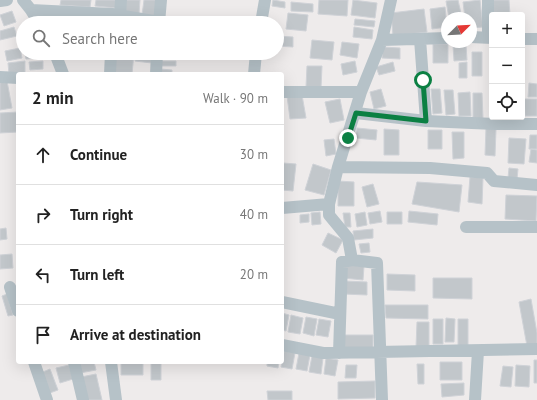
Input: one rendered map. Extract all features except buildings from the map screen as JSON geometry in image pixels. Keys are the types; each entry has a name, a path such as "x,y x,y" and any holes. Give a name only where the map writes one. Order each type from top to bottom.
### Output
{"street":[{"path":"0,2 7,0"},
{"path":"23,0 35,16"},
{"path":"115,16 121,0"},
{"path":"160,16 161,0"},
{"path":"262,16 265,0"},
{"path":"352,260 348,238 330,215 329,204 338,167 356,113 361,92 382,40 392,0"},
{"path":"488,0 489,18"},
{"path":"31,10 103,16"},
{"path":"477,37 489,37"},
{"path":"382,40 441,38"},
{"path":"420,39 426,121"},
{"path":"525,39 537,39"},
{"path":"58,60 62,72"},
{"path":"110,72 111,60"},
{"path":"156,72 157,60"},
{"path":"254,72 255,60"},
{"path":"0,77 16,78"},
{"path":"284,92 361,92"},
{"path":"356,113 426,121 495,121 537,124"},
{"path":"338,167 430,168 487,173 494,181 537,185"},
{"path":"284,208 329,204"},
{"path":"466,227 537,228"},
{"path":"339,354 342,262 352,260 376,263 382,400"},
{"path":"10,288 16,305"},
{"path":"284,302 340,314"},
{"path":"284,344 323,353 339,354 537,349"},
{"path":"475,400 478,351"},
{"path":"35,364 47,400"},
{"path":"74,364 83,400"},
{"path":"111,364 116,400"}],"route":[{"path":"348,138 356,113 426,121 423,80"}]}
